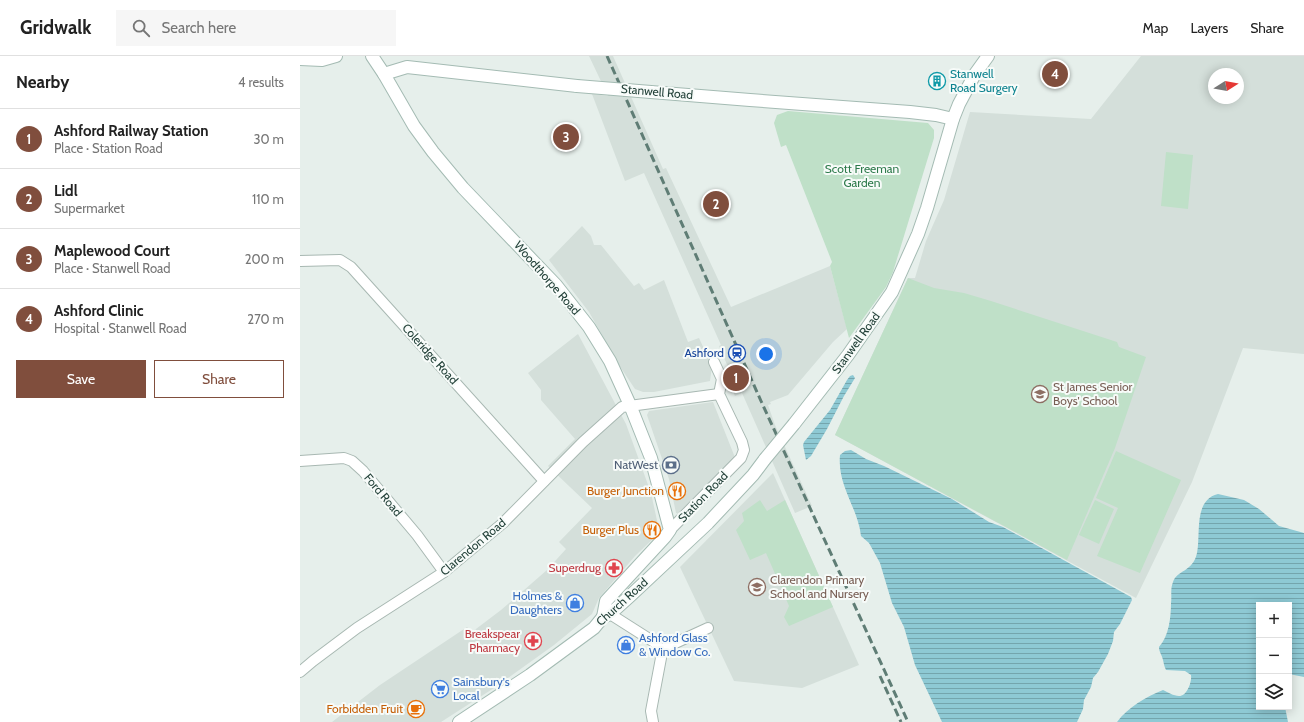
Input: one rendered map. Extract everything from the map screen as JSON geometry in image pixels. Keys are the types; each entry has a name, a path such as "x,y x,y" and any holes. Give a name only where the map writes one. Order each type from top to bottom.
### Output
{"street":[{"path":"300,59 322,60 336,56"},
{"path":"372,56 384,74"},
{"name":"Stanwell Road","path":"765,459 848,355 892,292 918,234 953,119 959,104 975,74 988,56"},
{"name":"Stanwell Road","path":"384,74 407,67 576,86 910,112 936,115 953,119"},
{"name":"Woodthorpe Road","path":"384,74 414,126 436,155 464,188 556,285 585,322 610,361 630,405 651,458 670,530"},
{"name":"Coleridge Road","path":"300,261 340,260 351,267 544,481"},
{"name":"Station Road","path":"606,615 606,601 666,537 670,530 741,458 744,450 742,442 719,394 722,379 714,362"},
{"path":"630,405 643,405 719,394"},
{"name":"Clarendon Road","path":"300,672 357,628 444,572 503,523 583,442 622,407 630,405"},
{"name":"Ford Road","path":"300,461 344,458 352,461 363,471 417,535 444,572"},
{"name":"Church Road","path":"459,722 564,651 594,628 606,615 708,523 753,475 765,459"},
{"path":"606,615 654,642 660,650 661,658 652,711 653,722"},
{"path":"660,650 708,628"}],"shaded area":[{"path":"589,56 613,56 663,169 666,168 731,307 830,266 847,329 833,342 788,395 770,402 771,404 768,405 775,425 812,506 795,513 742,393 735,396 725,371 725,368 728,367 719,346 721,345 644,173 625,181 592,94 608,96"},
{"name":"St James Senior Boys' School","path":"1141,56 1304,56 1304,354 1243,348 1192,482 1136,598 835,435 908,278 915,278 926,241 944,200 970,112 1091,119"},
{"path":"582,226 591,236 594,245 601,245 634,286 639,283 644,290 664,280 688,342 699,338 712,366 710,381 654,392 643,392 635,389 619,365 589,312 549,260"},
{"path":"578,334 626,424 651,493 658,525 656,536 635,556 599,598 592,614 554,645 494,688 441,722 332,722 380,685 467,627 472,632 501,610 547,570 566,549 559,542 592,508 548,466 575,439 541,400 541,390 528,373"},
{"path":"713,402 734,458 680,514 676,513 669,479 647,415 649,411"},
{"name":"Clarendon Primary School and Nursery","path":"773,473 859,665 802,688 734,681 680,567"}],"green space":[{"name":"Scott Freeman Garden","path":"788,111 928,123 934,130 934,138 893,272 886,287 849,338 830,266 832,262 786,145 781,147 774,123 777,115"},
{"path":"1166,152 1193,155 1188,209 1161,206"},
{"path":"908,278 934,288 964,293 991,301 1117,342 1119,347 1146,357 1115,448 1067,560 835,435"},
{"path":"1116,451 1181,480 1140,573 1097,556 1118,508 1096,498"},
{"path":"760,500 767,511 785,500 833,607 789,626 784,617 789,606 766,553 750,560 736,530 744,521 742,513"},
{"path":"1095,500 1114,509 1099,544 1079,535"}],"water":[{"path":"853,375 855,378 827,429 811,456 806,460 803,445 804,442 830,410 847,380"},
{"path":"851,450 866,459 884,466 952,499 989,522 1003,527 1131,597 1132,600 1120,624 1114,632 1113,641 1108,654 1093,678 1077,722 942,722 915,665 904,627 892,603 880,563 869,543 861,536 840,466 840,455 845,451"},
{"path":"1218,494 1244,500 1259,509 1279,526 1304,533 1304,677 1292,675 1292,602 1256,602 1256,710 1286,710 1288,722 1117,722 1132,707 1144,699 1163,690 1179,696 1187,691 1191,681 1191,675 1185,671 1166,670 1159,647 1169,626 1173,582 1175,578 1189,567 1195,559 1198,545 1201,510 1210,497"}],"railway":[{"path":"607,56 761,401 908,722"},
{"path":"880,676 901,722"}],"place":[{"name":"Ashford Clinic","path":"1055,74"},
{"name":"Stanwell Road Surgery","path":"937,81"},
{"name":"Maplewood Court","path":"566,137"},
{"name":"Lidl","path":"716,204"},
{"name":"Ashford","path":"737,353"},
{"name":"Ashford Railway Station","path":"736,378"},
{"name":"St James Senior Boys' School","path":"1040,394"},
{"name":"NatWest","path":"671,465"},
{"name":"Burger Junction","path":"677,491"},
{"name":"Burger Plus","path":"652,530"},
{"name":"Superdrug","path":"614,568"},
{"name":"Clarendon Primary School and Nursery","path":"757,587"},
{"name":"Holmes & Daughters","path":"575,603"},
{"name":"Breakspear Pharmacy","path":"533,641"},
{"name":"Ashford Glass & Window Co.","path":"626,645"},
{"name":"Sainsbury's Local","path":"440,689"},
{"name":"Forbidden Fruit","path":"416,709"}]}
